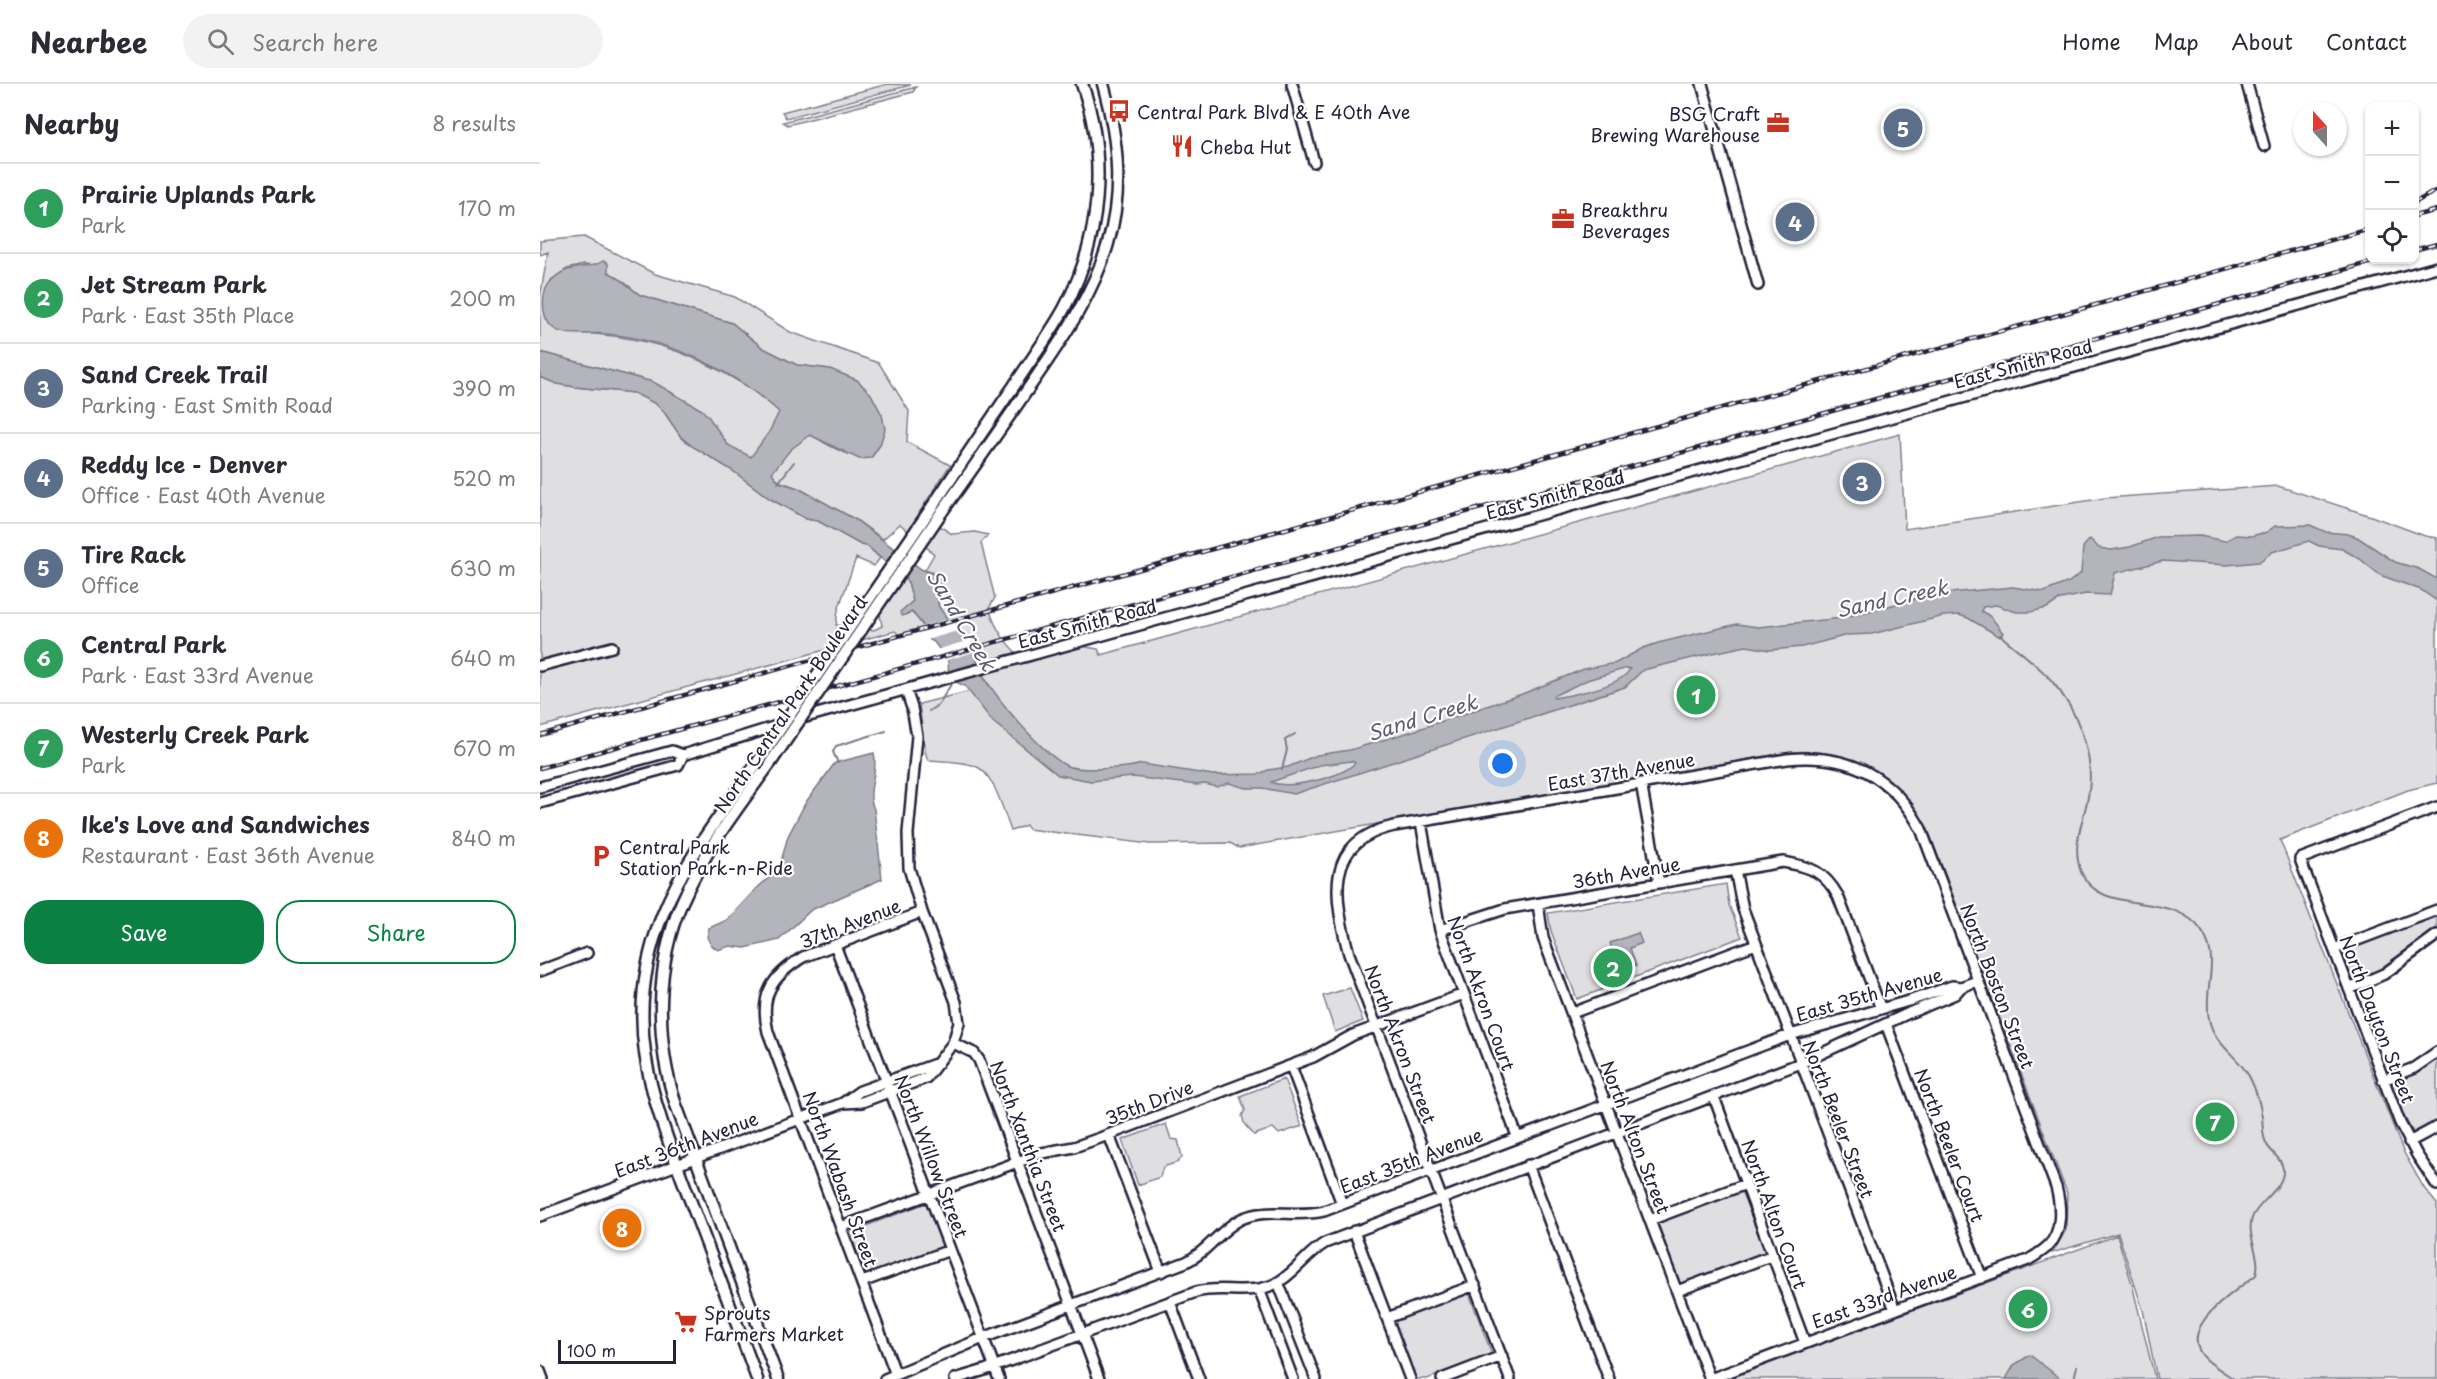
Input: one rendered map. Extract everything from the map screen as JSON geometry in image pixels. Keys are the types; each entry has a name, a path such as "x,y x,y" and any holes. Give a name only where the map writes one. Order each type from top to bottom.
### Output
{"main road":[{"name":"North Central Park Boulevard","path":"778,1379 672,1092 664,1053 663,992 668,950 678,912 698,871 937,510 1062,312 1083,266 1096,212 1098,172 1093,126 1082,84"},
{"name":"North Central Park Boulevard","path":"757,1379 657,1110 646,1066 642,1012 646,972 656,932 680,879 701,842 937,510 1069,330 1089,295 1105,259 1116,205 1118,161 1114,128 1103,84"}],"street":[{"path":"1292,84 1314,162"},
{"path":"1702,84 1758,285"},
{"path":"2247,84 2264,146"},
{"name":"East Smith Road","path":"540,787 672,751 683,755 806,717 2437,267"},
{"path":"540,666 612,647"},
{"path":"906,690 917,736 908,856 911,879 958,1007 959,1023 953,1043"},
{"name":"East Smith Road","path":"540,803 678,765 683,755"},
{"name":"East 37th Avenue","path":"1375,830 1641,783 1810,757 1832,758 1851,764 1870,774"},
{"name":"North Boston Street","path":"1870,774 1900,796 1911,810 1921,830 2056,1187 2060,1202 2057,1229"},
{"path":"1641,783 1659,883"},
{"name":"North Dayton Street","path":"2437,807 2300,859 2383,1080 2409,1142 2437,1185"},
{"name":"North Akron Court","path":"1421,822 1440,930 1517,1136"},
{"name":"North Akron Street","path":"1375,830 1354,842 1340,867 1337,883 1343,932 1510,1379"},
{"name":"36th Avenue","path":"1440,930 1488,914 1538,904 1783,862 1804,866 1820,873 1831,883 1881,1009"},
{"name":"North Beeler Street","path":"1735,870 1743,909 1895,1310"},
{"name":"North Alton Street","path":"1538,904 1543,938 1710,1379"},
{"name":"37th Avenue","path":"768,993 774,980 786,968 803,957 922,912"},
{"path":"2334,949 2436,912"},
{"path":"2349,989 2384,974 2437,934"},
{"path":"1572,1013 1756,944"},
{"name":"North Willow Street","path":"835,945 999,1379"},
{"path":"540,970 587,953"},
{"name":"East 35th Avenue","path":"885,1379 983,1338 1193,1259 1226,1229 1247,1217 1270,1213 1313,1214 1790,1035 1952,986 1961,987 1977,981"},
{"name":"East 35th Avenue","path":"955,1379 1210,1289 1259,1289 1291,1274 1322,1245 1354,1231 1801,1063 1955,994 1961,987"},
{"name":"North Wabash Street","path":"768,993 765,1014 768,1032 896,1375"},
{"name":"35th Drive","path":"841,1227 1018,1162 1109,1135 1322,1054 1344,1039 1464,994"},
{"name":"North Beeler Court","path":"1886,1024 1982,1278"},
{"name":"East 36th Avenue","path":"843,1103 862,1102 926,1078 953,1043"},
{"name":"North Xanthia Street","path":"953,1043 974,1053 979,1060 1099,1379"},
{"path":"2383,1080 2414,1068 2437,1052"},
{"name":"East 36th Avenue","path":"540,1216 843,1103 860,1091 938,1063"},
{"path":"1291,1066 1342,1204"},
{"name":"North Alton Court","path":"1714,1097 1805,1343"},
{"path":"2409,1142 2437,1127"},
{"path":"1109,1135 1161,1272"},
{"path":"1528,1165 1609,1379"},
{"path":"1650,1220 1746,1184"},
{"name":"East 33rd Avenue","path":"1710,1379 2028,1260 2049,1245 2057,1229"},
{"path":"1354,1231 1410,1379"},
{"path":"862,1282 950,1250"},
{"path":"1677,1291 1773,1255"},
{"path":"1278,1281 1316,1379"},
{"path":"1387,1318 1474,1285"},
{"path":"1259,1289 1293,1379"},
{"path":"1170,1302 1199,1379"},
{"path":"1442,1379 1502,1356"},
{"path":"540,1371 543,1379"}],"shaded area":[{"path":"888,84 911,85 786,118 782,112"},
{"path":"916,87 913,92 788,125 783,122"},
{"path":"584,237 655,274 735,297 790,332 879,363 909,411 907,442 950,465 919,513 952,534 975,532 988,535 981,543 995,598 989,608 1003,638 1027,663 1080,646 1098,649 1101,655 1900,434 1905,529 2105,498 2278,486 2425,536 2437,538 2437,783 2408,790 2280,840 2403,1151 2424,1188 2437,1204 2437,1379 2157,1379 2143,1310 2118,1233 2052,1253 2066,1230 2067,1193 1929,833 1918,813 1890,781 1855,761 1813,752 1790,752 1239,848 1230,843 1150,844 1028,829 1026,825 1011,831 998,794 982,770 964,763 928,760 926,756 919,704 990,686 968,643 938,605 938,600 947,596 937,576 925,570 934,554 900,524 883,539 856,520 798,488 778,481 772,473 728,445 702,410 653,382 540,352 540,297 548,252 540,255 540,241","holes":["583,265 608,272 640,295 732,323 763,348 797,365 830,369 882,415 884,429 880,445 871,458 855,456 838,450 804,430 743,384 702,361 639,340 571,333 551,280 567,269"]},
{"path":"603,261 608,263 608,272 640,295 732,323 763,348 797,365 830,369 857,380 871,394 882,415 885,429 880,445 871,458 859,459 810,435 790,450 772,473 779,482 798,488 856,520 921,569 938,576 947,596 938,600 938,605 972,649 982,675 1027,732 1056,759 1071,767 1104,769 1142,764 1213,775 1259,774 1288,767 1317,755 1350,750 1413,731 1522,694 1584,669 1616,663 1643,648 1658,643 1737,624 1758,627 1842,618 1915,599 1917,596 2013,587 2044,592 2069,582 2081,573 2083,547 2090,539 2099,548 2111,550 2130,547 2158,537 2200,536 2225,541 2236,535 2251,536 2267,532 2275,526 2310,525 2326,532 2357,537 2395,562 2419,569 2437,579 2437,601 2421,590 2380,575 2360,559 2342,549 2319,546 2309,541 2272,552 2259,562 2227,565 2163,561 2115,573 2110,595 2086,594 2061,599 2047,608 2030,612 2016,612 1996,605 1983,607 1981,611 1992,618 2003,633 2000,637 1968,618 1959,615 1944,616 1872,634 1848,635 1802,647 1770,650 1746,646 1643,670 1625,687 1294,794 1262,788 1246,788 1229,783 1217,787 1133,777 1091,781 1058,775 993,722 965,686 949,679 948,661 930,640 922,624 912,612 902,616 900,612 913,601 908,582 867,546 861,545 818,521 806,519 769,498 681,437 656,404 634,393 557,384 540,377 540,352 653,382 702,410 728,445 751,457 769,432 779,412 748,387 714,366 677,350 631,337 572,334 553,328 546,317 543,303 549,284 566,270","holes":["1630,669 1625,675 1607,685 1572,695 1554,698 1553,696 1587,680","1352,761 1355,763 1339,773 1315,781 1290,784 1271,782 1320,765"]},
{"path":"540,377 557,384 634,393 656,404 681,437 769,498 806,519 818,521 861,545 867,546 880,558 874,566 856,558 838,610 836,625 874,630 882,626 879,609 902,577 908,582 913,601 906,607 924,628 899,635 895,631 540,727"},
{"path":"874,753 875,767 871,795 882,879 811,910 779,940 745,948 730,946 718,950 711,945 707,937 709,928 727,920 756,889 779,869 788,836 806,802 835,763"},
{"path":"1726,884 1729,905 1742,937 1577,999 1551,931 1548,913"},
{"path":"2431,916 2437,917 2437,929 2382,971 2356,983 2353,980 2344,962 2343,949"},
{"path":"1638,933 1642,943 1630,948 1636,966 1608,977 1603,965 1616,959 1610,943"},
{"path":"1350,988 1363,1021 1335,1032 1323,996"},
{"path":"2437,1055 2437,1122 2414,1134 2401,1111 2391,1082"},
{"path":"1284,1079 1302,1126 1279,1134 1273,1128 1254,1135 1245,1125 1242,1116 1245,1110 1240,1096"},
{"path":"1166,1124 1171,1139 1178,1140 1182,1157 1178,1162 1163,1167 1160,1177 1138,1185 1122,1140"},
{"path":"1741,1190 1765,1252 1680,1284 1657,1222"},
{"path":"926,1203 943,1247 866,1276 850,1232"},
{"path":"2117,1235 2132,1284 2155,1379 1725,1379"},
{"path":"1469,1293 1492,1355 1427,1379 1415,1379 1394,1321"},
{"path":"2030,1355 2061,1379 2006,1379 2014,1365"}],"pier":[{"path":"952,618 961,630 926,640 920,627"},
{"path":"970,640 977,651 944,661 936,650"}],"waterway":[{"path":"778,483 794,462"},
{"path":"2000,635 2033,662 2061,692 2083,735 2090,781 2077,853 2081,872 2090,885 2102,894 2167,908 2183,914 2196,924 2205,936 2211,959 2208,1007 2212,1028 2221,1043 2240,1063 2250,1078 2260,1107 2265,1140 2282,1165 2280,1183 2252,1218 2251,1233 2257,1260 2256,1275 2210,1312 2197,1336 2198,1348 2207,1360 2234,1379"},
{"path":"929,711 939,704 953,681"},
{"path":"838,763 833,752 836,746 886,731"},
{"path":"1282,769 1287,750 1285,740 1295,734"},
{"path":"2074,1379 2077,1366"}],"railway":[{"path":"2419,200 2437,190"},
{"path":"2419,215 2437,210"},
{"path":"540,735 2365,230"},
{"path":"2419,249 2437,244"},
{"path":"540,768 2365,264"}],"place":[{"name":"Central Park Blvd & E 40th Ave","path":"1119,111"},
{"name":"BSG Craft Brewing Warehouse","path":"1778,123"},
{"name":"Tire Rack","path":"1903,128"},
{"name":"Cheba Hut","path":"1182,146"},
{"name":"Breakthru Beverages","path":"1563,219"},
{"name":"Reddy Ice - Denver","path":"1795,222"},
{"name":"Sand Creek Trail","path":"1862,482"},
{"name":"Prairie Uplands Park","path":"1696,695"},
{"name":"Central Park Station Park-n-Ride","path":"601,856"},
{"name":"Jet Stream Park","path":"1613,968"},
{"name":"Westerly Creek Park","path":"2215,1122"},
{"name":"Ike's Love and Sandwiches","path":"622,1228"},
{"name":"Central Park","path":"2028,1309"},
{"name":"Sprouts Farmers Market","path":"686,1322"}],"water label":[{"name":"Sand Creek","path":"1892,598"},
{"name":"Sand Creek","path":"962,620"},
{"name":"Sand Creek","path":"1422,717"}]}
